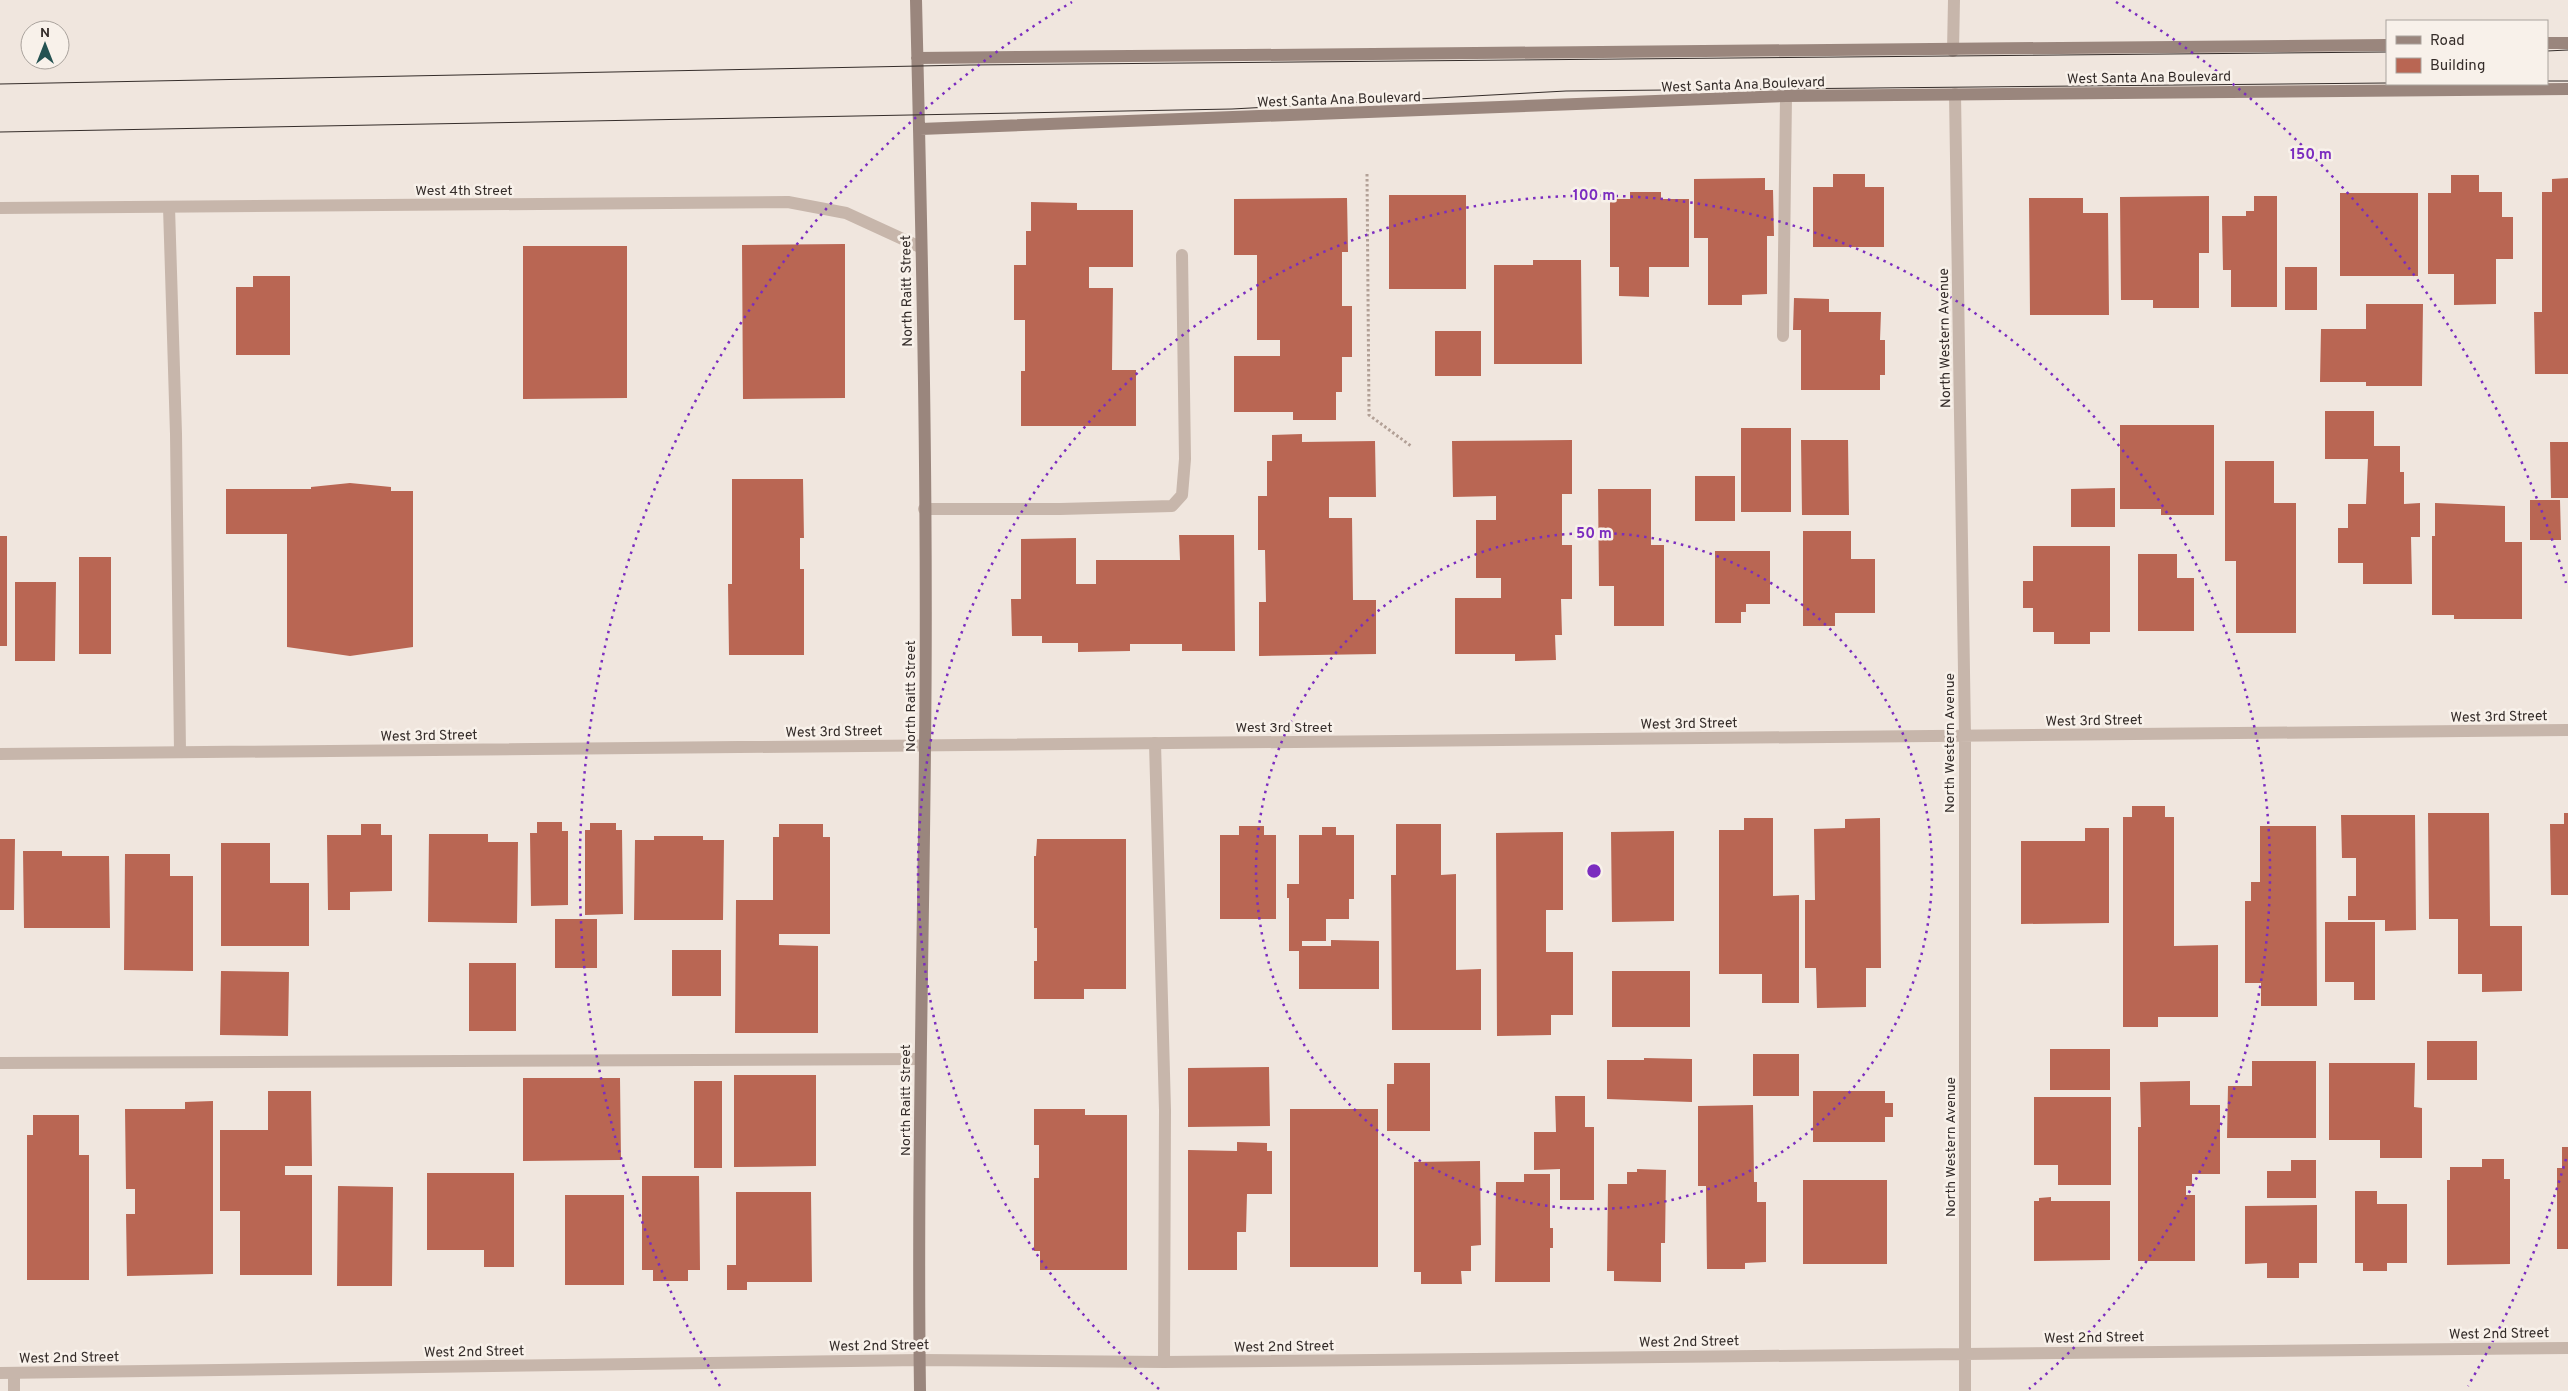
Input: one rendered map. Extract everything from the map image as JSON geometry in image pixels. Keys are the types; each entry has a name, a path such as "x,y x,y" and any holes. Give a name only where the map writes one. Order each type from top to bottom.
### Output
{"main road":[{"name":"North Raitt Street","path":"916,0 920,129 925,746 920,1059 920,1391"},
{"path":"2548,43 2568,43"},
{"name":"West Santa Ana Boulevard","path":"917,58 1154,54 1953,51 2386,45"},
{"name":"West Santa Ana Boulevard","path":"920,129 1786,96 2568,89"}],"street":[{"path":"1953,51 1954,0"},
{"name":"North Western Avenue","path":"1955,94 1965,736 1965,1391"},
{"path":"1783,336 1786,96"},
{"name":"West 4th Street","path":"0,208 788,202 846,213 920,247"},
{"path":"170,207 176,434 180,752"},
{"path":"924,509 1060,509 1172,506 1182,495 1185,459 1182,254"},
{"name":"West 3rd Street","path":"0,754 2568,730"},
{"path":"1155,743 1165,1110 1164,1362"},
{"path":"0,1063 920,1059"},
{"name":"West 2nd Street","path":"0,1373 920,1360 1164,1362 2568,1348"},
{"path":"14,1373 14,1391"}],"path":[{"path":"1367,174 1369,415 1411,446"}],"building":[{"path":"1833,174 1865,174 1865,187 1884,187 1884,247 1813,247 1813,187 1833,187"},
{"path":"2451,175 2479,175 2479,192 2502,192 2502,217 2513,217 2513,259 2496,259 2496,304 2454,305 2454,274 2428,274 2428,193 2451,193"},
{"path":"1765,178 1765,190 1773,190 1774,236 1767,236 1767,294 1742,295 1742,305 1708,305 1708,238 1694,238 1694,179"},
{"path":"2568,178 2568,374 2535,374 2534,312 2542,312 2542,192 2552,192 2552,179"},
{"path":"1630,192 1661,192 1661,199 1689,199 1689,267 1649,267 1649,297 1619,296 1619,267 1610,267 1610,199 1630,199"},
{"path":"2340,193 2418,193 2418,276 2340,276"},
{"path":"1389,195 1466,195 1466,289 1389,289"},
{"path":"2209,196 2209,253 2199,253 2199,308 2153,308 2153,300 2121,300 2120,197"},
{"path":"2254,196 2277,196 2277,307 2231,307 2231,270 2223,270 2222,216 2246,216 2246,211 2254,211"},
{"path":"1347,198 1348,252 1342,252 1342,306 1352,306 1352,357 1342,357 1342,392 1336,392 1336,420 1293,420 1293,412 1234,412 1234,356 1280,356 1280,340 1257,340 1257,255 1234,255 1234,199"},
{"path":"2029,198 2083,198 2083,213 2108,213 2109,315 2030,315"},
{"path":"1031,202 1077,203 1077,210 1133,210 1133,267 1089,267 1089,288 1113,288 1112,370 1136,370 1136,426 1021,426 1021,371 1025,371 1025,320 1014,320 1014,265 1026,265 1026,231 1031,231"},
{"path":"845,244 845,398 743,399 742,245"},
{"path":"523,246 627,246 627,398 523,399"},
{"path":"1533,260 1581,260 1582,364 1494,364 1494,265 1533,265"},
{"path":"2285,267 2317,267 2317,310 2285,310"},
{"path":"253,276 290,276 290,355 236,355 236,287 253,287"},
{"path":"1794,298 1829,299 1829,312 1881,312 1880,340 1885,340 1885,375 1880,375 1880,390 1801,390 1801,330 1793,330"},
{"path":"2366,304 2423,304 2422,386 2366,386 2366,382 2320,382 2321,329 2366,329"},
{"path":"1435,331 1481,331 1481,376 1435,376"},
{"path":"2325,411 2374,411 2374,446 2400,446 2400,472 2404,472 2404,504 2420,503 2420,537 2411,537 2412,584 2363,584 2363,563 2338,563 2338,528 2348,528 2348,504 2366,504 2368,459 2325,459"},
{"path":"2120,425 2214,425 2214,515 2161,515 2161,509 2120,509"},
{"path":"1741,428 1791,428 1791,512 1741,512"},
{"path":"1302,434 1302,442 1375,441 1376,497 1329,497 1329,518 1352,518 1353,600 1376,600 1376,654 1259,656 1259,602 1266,602 1265,550 1258,550 1258,496 1267,496 1267,461 1272,461 1272,435"},
{"path":"1572,440 1572,494 1562,494 1562,545 1572,545 1572,599 1561,599 1562,635 1555,635 1556,660 1515,661 1515,654 1455,654 1455,598 1501,598 1501,578 1476,578 1476,520 1496,520 1496,496 1453,497 1452,441"},
{"path":"1801,440 1848,440 1849,515 1802,515"},
{"path":"2550,442 2568,442 2568,498 2551,498"},
{"path":"2225,461 2274,461 2274,503 2296,503 2296,633 2236,633 2236,561 2225,561"},
{"path":"1695,476 1735,476 1735,521 1695,521"},
{"path":"732,479 803,479 804,538 800,538 800,569 804,569 804,655 729,655 728,584 732,584"},
{"path":"350,483 391,487 391,491 413,491 413,647 350,656 287,647 287,534 226,534 226,489 311,489 311,487"},
{"path":"2115,488 2115,527 2071,527 2071,489"},
{"path":"1598,489 1651,489 1651,545 1664,545 1664,626 1614,626 1614,586 1599,586"},
{"path":"2530,500 2560,500 2561,540 2530,540"},
{"path":"2435,503 2505,506 2505,542 2522,542 2522,619 2454,619 2454,615 2432,615 2432,536 2435,536"},
{"path":"1803,531 1851,531 1851,559 1875,559 1875,613 1835,613 1835,626 1803,626"},
{"path":"1179,535 1234,535 1235,651 1182,651 1182,644 1130,644 1130,651 1078,652 1078,643 1042,643 1042,636 1012,636 1011,599 1021,599 1021,539 1076,538 1076,584 1096,584 1096,560 1180,560"},
{"path":"0,536 7,536 7,646 0,646"},
{"path":"2033,546 2110,546 2110,632 2090,632 2090,644 2054,644 2054,632 2033,632 2033,608 2023,608 2023,581 2033,581"},
{"path":"1715,551 1770,551 1770,604 1746,604 1746,612 1741,612 1741,623 1715,623"},
{"path":"2138,554 2177,554 2177,578 2194,578 2194,631 2138,631"},
{"path":"79,557 111,557 111,654 79,654"},
{"path":"15,582 56,582 55,661 15,661"},
{"path":"2132,806 2165,806 2165,817 2174,817 2174,946 2218,945 2218,1017 2158,1017 2158,1027 2123,1027 2123,817 2132,817"},
{"path":"2428,813 2489,813 2490,926 2522,926 2522,991 2482,992 2482,974 2458,974 2458,919 2429,919"},
{"path":"2564,813 2568,813 2568,895 2551,895 2550,824 2564,824"},
{"path":"2341,815 2415,815 2416,930 2385,931 2385,920 2348,920 2348,896 2356,896 2356,858 2342,858"},
{"path":"1744,818 1773,818 1773,896 1799,895 1799,1003 1762,1003 1762,974 1719,974 1719,830 1744,830"},
{"path":"1880,818 1881,968 1866,968 1866,1007 1817,1008 1816,968 1805,968 1805,900 1815,900 1814,829 1845,828 1845,819"},
{"path":"537,822 562,822 562,831 568,831 568,905 531,906 530,833 537,833"},
{"path":"590,823 616,823 616,830 622,830 623,914 585,915 585,830 590,830"},
{"path":"361,824 381,824 381,835 392,835 392,891 350,892 350,910 328,910 327,835 361,835"},
{"path":"779,824 823,824 823,837 830,837 830,934 779,934 779,945 818,946 818,1033 735,1033 736,900 773,900 773,837 779,837"},
{"path":"1396,824 1441,824 1441,875 1456,874 1456,970 1481,969 1481,1030 1392,1030 1391,875 1396,875"},
{"path":"1239,826 1264,826 1264,835 1276,835 1276,919 1220,919 1220,835 1239,835"},
{"path":"2260,826 2316,826 2317,1006 2261,1006 2261,983 2245,983 2245,901 2251,901 2251,882 2260,882"},
{"path":"1322,827 1336,827 1336,835 1354,835 1354,899 1349,899 1349,919 1326,919 1326,941 1302,941 1302,946 1331,946 1331,940 1379,941 1379,989 1299,989 1299,951 1289,951 1289,898 1287,898 1287,884 1299,884 1299,835 1322,835"},
{"path":"2085,828 2109,828 2109,923 2021,924 2021,841 2085,841"},
{"path":"1674,831 1674,921 1612,922 1611,832"},
{"path":"1563,832 1563,910 1546,910 1546,952 1573,952 1573,1015 1551,1015 1551,1035 1497,1036 1496,833"},
{"path":"429,834 488,834 488,842 518,842 517,923 428,922"},
{"path":"654,836 703,836 703,840 724,840 723,920 634,920 635,840 654,840"},
{"path":"0,839 15,839 14,910 0,910"},
{"path":"1037,839 1126,839 1126,989 1084,989 1084,999 1034,999 1034,961 1037,961 1037,928 1034,928 1034,856 1036,856"},
{"path":"221,843 270,843 270,883 309,883 309,946 221,946"},
{"path":"23,851 62,851 62,856 109,856 110,928 24,928"},
{"path":"125,854 170,854 170,876 193,876 193,971 124,970"},
{"path":"555,919 597,919 597,968 555,968"},
{"path":"2325,922 2375,922 2375,1000 2354,1000 2354,982 2325,982"},
{"path":"672,950 721,950 721,996 672,996"},
{"path":"469,963 516,963 516,1031 469,1031"},
{"path":"221,971 289,972 288,1036 220,1035"},
{"path":"1612,971 1690,971 1690,1027 1612,1027"},
{"path":"2427,1041 2477,1041 2477,1080 2427,1080"},
{"path":"2050,1049 2110,1049 2110,1090 2050,1090"},
{"path":"1753,1054 1799,1054 1799,1096 1753,1096"},
{"path":"1644,1058 1692,1059 1692,1102 1607,1099 1607,1060 1644,1060"},
{"path":"2252,1061 2316,1061 2316,1138 2227,1138 2228,1086 2252,1086"},
{"path":"1394,1063 1430,1063 1430,1131 1387,1131 1387,1084 1394,1084"},
{"path":"2329,1063 2415,1063 2414,1107 2422,1108 2422,1158 2380,1158 2380,1140 2329,1140"},
{"path":"1269,1067 1270,1126 1188,1127 1188,1068"},
{"path":"734,1075 816,1075 816,1166 734,1167"},
{"path":"523,1078 620,1078 621,1160 523,1161"},
{"path":"694,1081 722,1081 722,1168 694,1168"},
{"path":"2190,1081 2190,1105 2220,1105 2220,1174 2192,1174 2192,1186 2186,1186 2186,1195 2195,1195 2195,1261 2138,1261 2138,1127 2141,1127 2140,1082"},
{"path":"268,1091 311,1091 312,1166 285,1166 285,1175 312,1175 312,1275 240,1275 240,1211 220,1211 220,1130 268,1130"},
{"path":"1813,1091 1885,1091 1885,1103 1893,1103 1893,1117 1885,1117 1885,1142 1813,1142"},
{"path":"1555,1096 1585,1096 1585,1127 1594,1127 1594,1200 1560,1200 1560,1169 1534,1170 1534,1132 1556,1132"},
{"path":"2034,1097 2111,1097 2111,1185 2058,1185 2058,1165 2034,1165"},
{"path":"213,1101 213,1274 127,1276 126,1214 135,1214 135,1189 126,1189 125,1109 185,1109 185,1102"},
{"path":"1753,1105 1754,1182 1757,1182 1757,1202 1766,1202 1766,1262 1745,1263 1745,1269 1707,1269 1706,1186 1698,1186 1698,1106"},
{"path":"1034,1109 1085,1109 1085,1115 1127,1115 1127,1270 1040,1270 1040,1251 1034,1251 1034,1178 1039,1178 1039,1145 1034,1145"},
{"path":"1290,1109 1378,1109 1378,1267 1290,1267"},
{"path":"33,1115 79,1115 79,1155 89,1155 89,1280 27,1280 27,1135 33,1135"},
{"path":"1237,1142 1267,1143 1267,1151 1272,1151 1272,1194 1247,1194 1246,1232 1237,1232 1237,1270 1188,1270 1188,1150 1237,1151"},
{"path":"2562,1147 2568,1147 2568,1249 2557,1249 2557,1168 2562,1168"},
{"path":"2482,1159 2504,1159 2504,1179 2510,1179 2510,1264 2447,1265 2447,1180 2450,1180 2450,1167 2482,1167"},
{"path":"2291,1160 2316,1160 2316,1198 2267,1198 2267,1171 2291,1171"},
{"path":"1480,1161 1481,1245 1471,1246 1471,1271 1461,1271 1462,1284 1421,1284 1421,1272 1414,1272 1414,1162"},
{"path":"1637,1169 1666,1170 1665,1243 1661,1243 1661,1282 1614,1281 1614,1271 1607,1271 1608,1184 1627,1184 1627,1172 1637,1172"},
{"path":"427,1173 514,1173 514,1267 484,1267 484,1250 427,1250"},
{"path":"1524,1174 1550,1174 1550,1228 1553,1228 1553,1248 1550,1248 1550,1282 1495,1282 1496,1182 1524,1182"},
{"path":"642,1176 699,1176 700,1270 688,1270 688,1281 653,1281 653,1270 642,1270"},
{"path":"1803,1180 1887,1180 1887,1264 1803,1264"},
{"path":"338,1186 393,1187 392,1286 337,1286"},
{"path":"2355,1191 2377,1191 2377,1204 2407,1204 2407,1263 2387,1263 2387,1271 2363,1271 2363,1263 2355,1263"},
{"path":"736,1192 811,1192 812,1282 747,1282 747,1290 727,1290 727,1265 736,1265"},
{"path":"565,1195 624,1195 624,1285 565,1285"},
{"path":"2051,1197 2051,1201 2110,1201 2110,1260 2034,1261 2034,1201 2039,1201 2039,1198"},
{"path":"2317,1205 2317,1263 2299,1263 2299,1278 2267,1278 2267,1263 2245,1264 2245,1206"}],"tram line":[{"path":"2548,51 2568,50"},
{"path":"0,84 970,65 2386,52"},
{"path":"2548,81 2568,81"},
{"path":"0,132 1232,109 1566,91 2386,83"}]}
